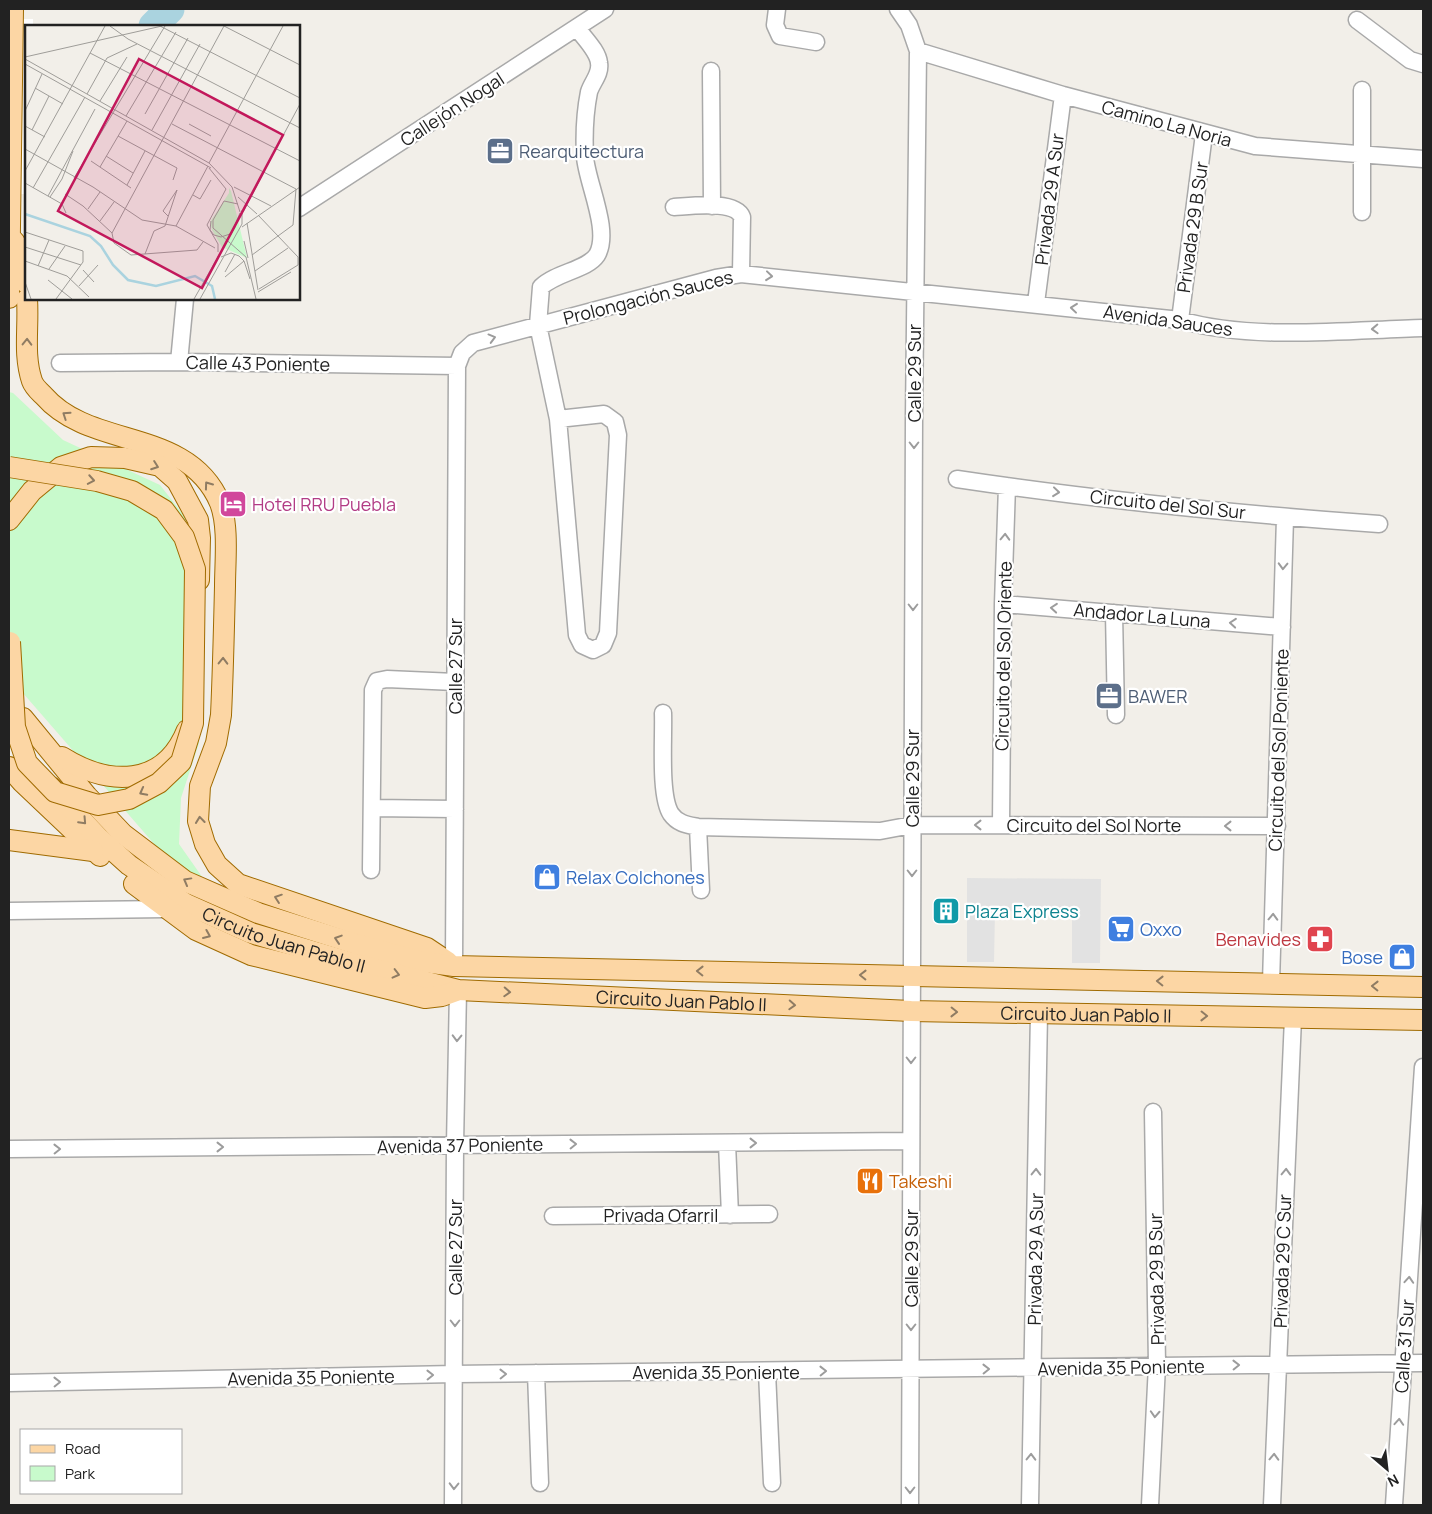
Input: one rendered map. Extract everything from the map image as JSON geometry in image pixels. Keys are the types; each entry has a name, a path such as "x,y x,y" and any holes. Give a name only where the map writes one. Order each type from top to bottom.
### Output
{"main road":[{"path":"9,298 13,14"},
{"path":"11,238 23,257 25,274"},
{"path":"27,300 26,357 33,384 51,405 73,419 162,449 191,464 208,484 221,508 226,544 222,715 216,743 200,786 198,821 205,844 216,865 238,884 426,948 454,966"},
{"path":"9,520 32,491 61,467 91,457 125,458 160,466 178,481 198,520 200,538 196,706 180,747 158,767 132,778 103,776 81,769 51,750"},
{"path":"9,467 97,481 132,491 164,510 184,537 194,569 193,723 181,762 159,783 129,799 98,805 55,792 27,763 15,727 10,640"},
{"name":"Circuito Juan Pablo II","path":"23,718 87,796 124,834 185,880 258,913 329,936 418,960 454,966 1423,987"},
{"name":"Circuito Juan Pablo II","path":"14,746 99,838 129,865 186,904 252,933 356,964 458,990 911,1011 1423,1020"},
{"path":"9,767 22,782 93,850 166,909 196,930 251,954 425,998 442,996 458,990"},
{"path":"9,840 93,850"}],"street":[{"name":"Callejón Nogal","path":"300,207 605,9"},
{"path":"777,9 775,25 780,36 816,42"},
{"path":"898,9 909,26 918,51"},
{"path":"1357,20 1410,60 1423,64"},
{"path":"558,419 604,414 615,422 618,436 608,633 603,645 593,650 582,645 577,635 558,419 538,325 541,287 551,278 585,265 597,254 600,239 599,217 585,155 588,99 590,89 599,71 599,62 577,28"},
{"name":"Camino La Noria","path":"918,51 1062,95 1255,146 1423,159"},
{"name":"Calle 29 Sur","path":"910,1505 912,825 918,51"},
{"path":"711,71 712,206"},
{"path":"1362,90 1362,212"},
{"name":"Privada 29 A Sur","path":"1036,304 1062,95"},
{"name":"Privada 29 B Sur","path":"1180,320 1204,134"},
{"path":"674,207 712,206 733,208 739,211 742,217 741,274"},
{"name":"Prolongación Sauces","path":"456,366 462,353 473,343 716,278 741,274 915,291"},
{"name":"Avenida Sauces","path":"915,291 1180,320 1206,328 1263,332 1423,328"},
{"path":"179,362 184,300"},
{"name":"Calle 43 Poniente","path":"60,363 179,362 456,366"},
{"name":"Calle 27 Sur","path":"454,966 456,366"},
{"name":"Circuito del Sol Sur","path":"958,479 1285,518 1378,524"},
{"name":"Circuito del Sol Oriente","path":"1001,825 1003,604 1007,486"},
{"name":"Circuito del Sol Poniente","path":"1271,983 1285,518"},
{"name":"Andador La Luna","path":"1003,604 1282,627"},
{"path":"1114,613 1116,715"},
{"path":"371,870 373,690 377,681 387,679 455,682"},
{"name":"Circuito del Sol Norte","path":"663,713 665,800 672,816 681,824 698,827 880,830 912,825 1276,826"},
{"path":"372,808 455,809"},
{"path":"698,827 701,890"},
{"path":"9,911 166,909"},
{"name":"Calle 27 Sur","path":"454,1505 454,1145 458,990"},
{"name":"Privada 29 A Sur","path":"1030,1505 1039,1013"},
{"name":"Privada 29 C Sur","path":"1272,1505 1293,1018"},
{"name":"Calle 31 Sur","path":"1394,1505 1423,1067"},
{"name":"Privada 29 B Sur","path":"1150,1505 1157,1365 1153,1112"},
{"name":"Avenida 37 Poniente","path":"9,1149 911,1141"},
{"path":"727,1143 730,1215"},
{"name":"Privada Ofarril","path":"553,1216 769,1214"},
{"name":"Avenida 35 Poniente","path":"9,1383 455,1374 768,1372 1157,1365 1423,1363"},
{"path":"768,1372 772,1483"},
{"path":"536,1373 540,1483"}],"green space":[{"path":"9,392 13,393 63,440 160,485 203,540 199,743 181,798 179,844 205,881 176,869 9,677"}],"shaded area":[{"path":"967,878 1101,879 1100,963 1072,963 1072,911 995,911 994,962 967,962"}],"pier":[{"path":"9,19 33,19 33,25 25,25 25,194 9,194"}],"waterway":[{"path":"154,25 170,9"}],"place":[{"name":"Rearquitectura","path":"500,151"},
{"name":"Hotel RRU Puebla","path":"233,504"},
{"name":"BAWER","path":"1109,696"},
{"name":"Relax Colchones","path":"547,877"},
{"name":"Plaza Express","path":"946,911"},
{"name":"Oxxo","path":"1121,929"},
{"name":"Benavides","path":"1320,939"},
{"name":"Bose","path":"1402,957"},
{"name":"Takeshi","path":"870,1181"}]}
